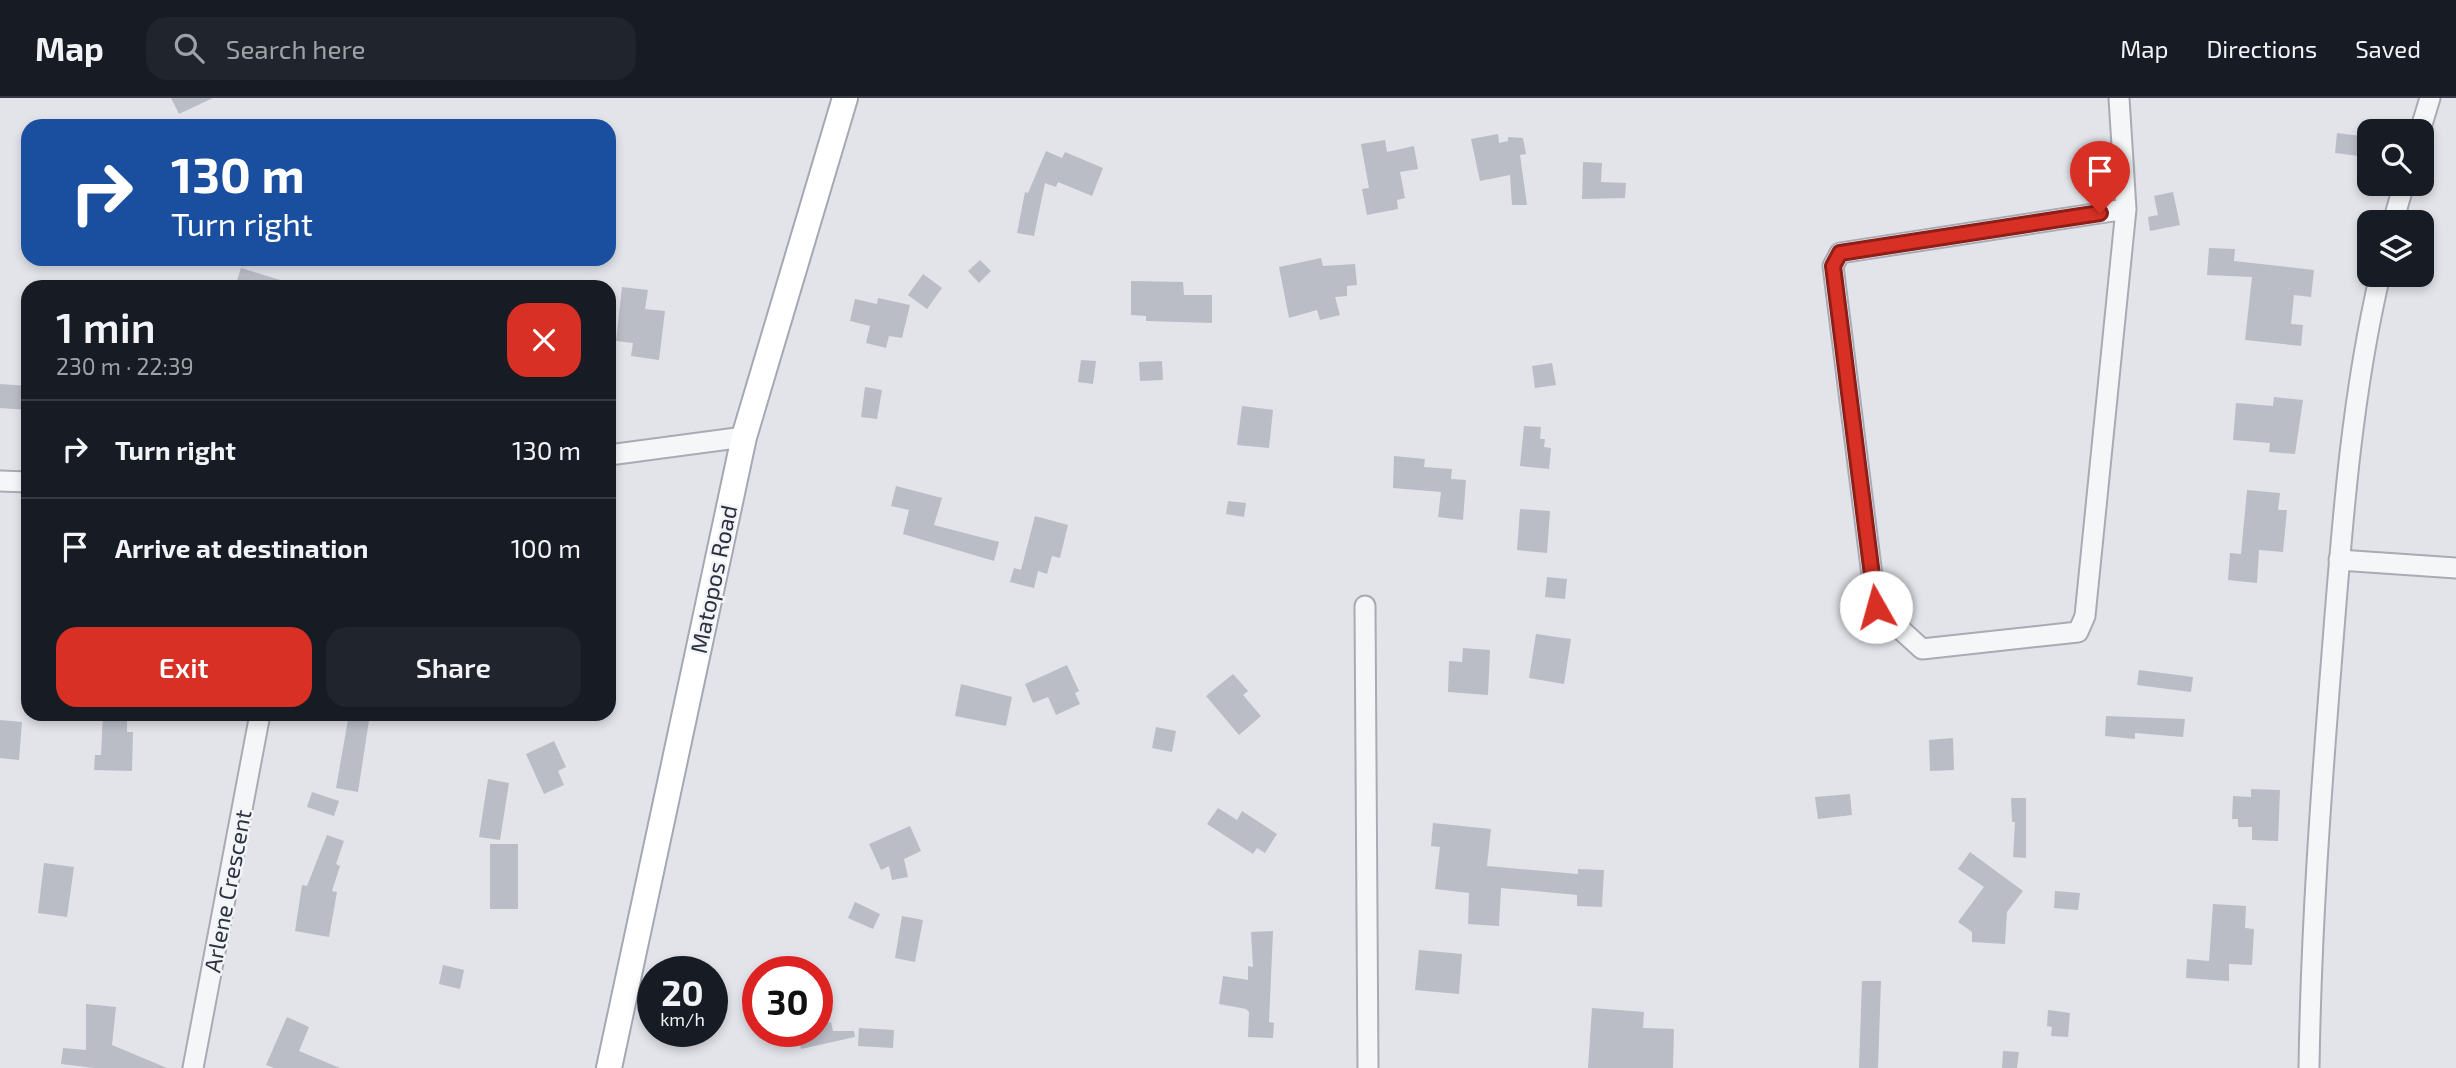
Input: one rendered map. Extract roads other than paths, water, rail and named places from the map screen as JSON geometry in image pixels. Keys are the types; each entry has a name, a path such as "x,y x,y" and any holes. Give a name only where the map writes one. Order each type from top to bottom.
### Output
{"main road":[{"name":"Matopos Road","path":"609,1068 744,437 845,98"}],"street":[{"path":"2119,98 2126,209 2085,617 2078,632 1922,649 1876,607 1833,266 1840,253 2126,209"},
{"path":"2424,119 2430,98"},
{"path":"2309,1068 2318,823 2339,560 2348,461 2378,287"},
{"path":"616,454 744,437"},
{"path":"0,481 21,482"},
{"path":"2339,560 2456,568"},
{"path":"1365,606 1367,1068"},
{"name":"Arlene Crescent","path":"193,1068 259,721"}]}
